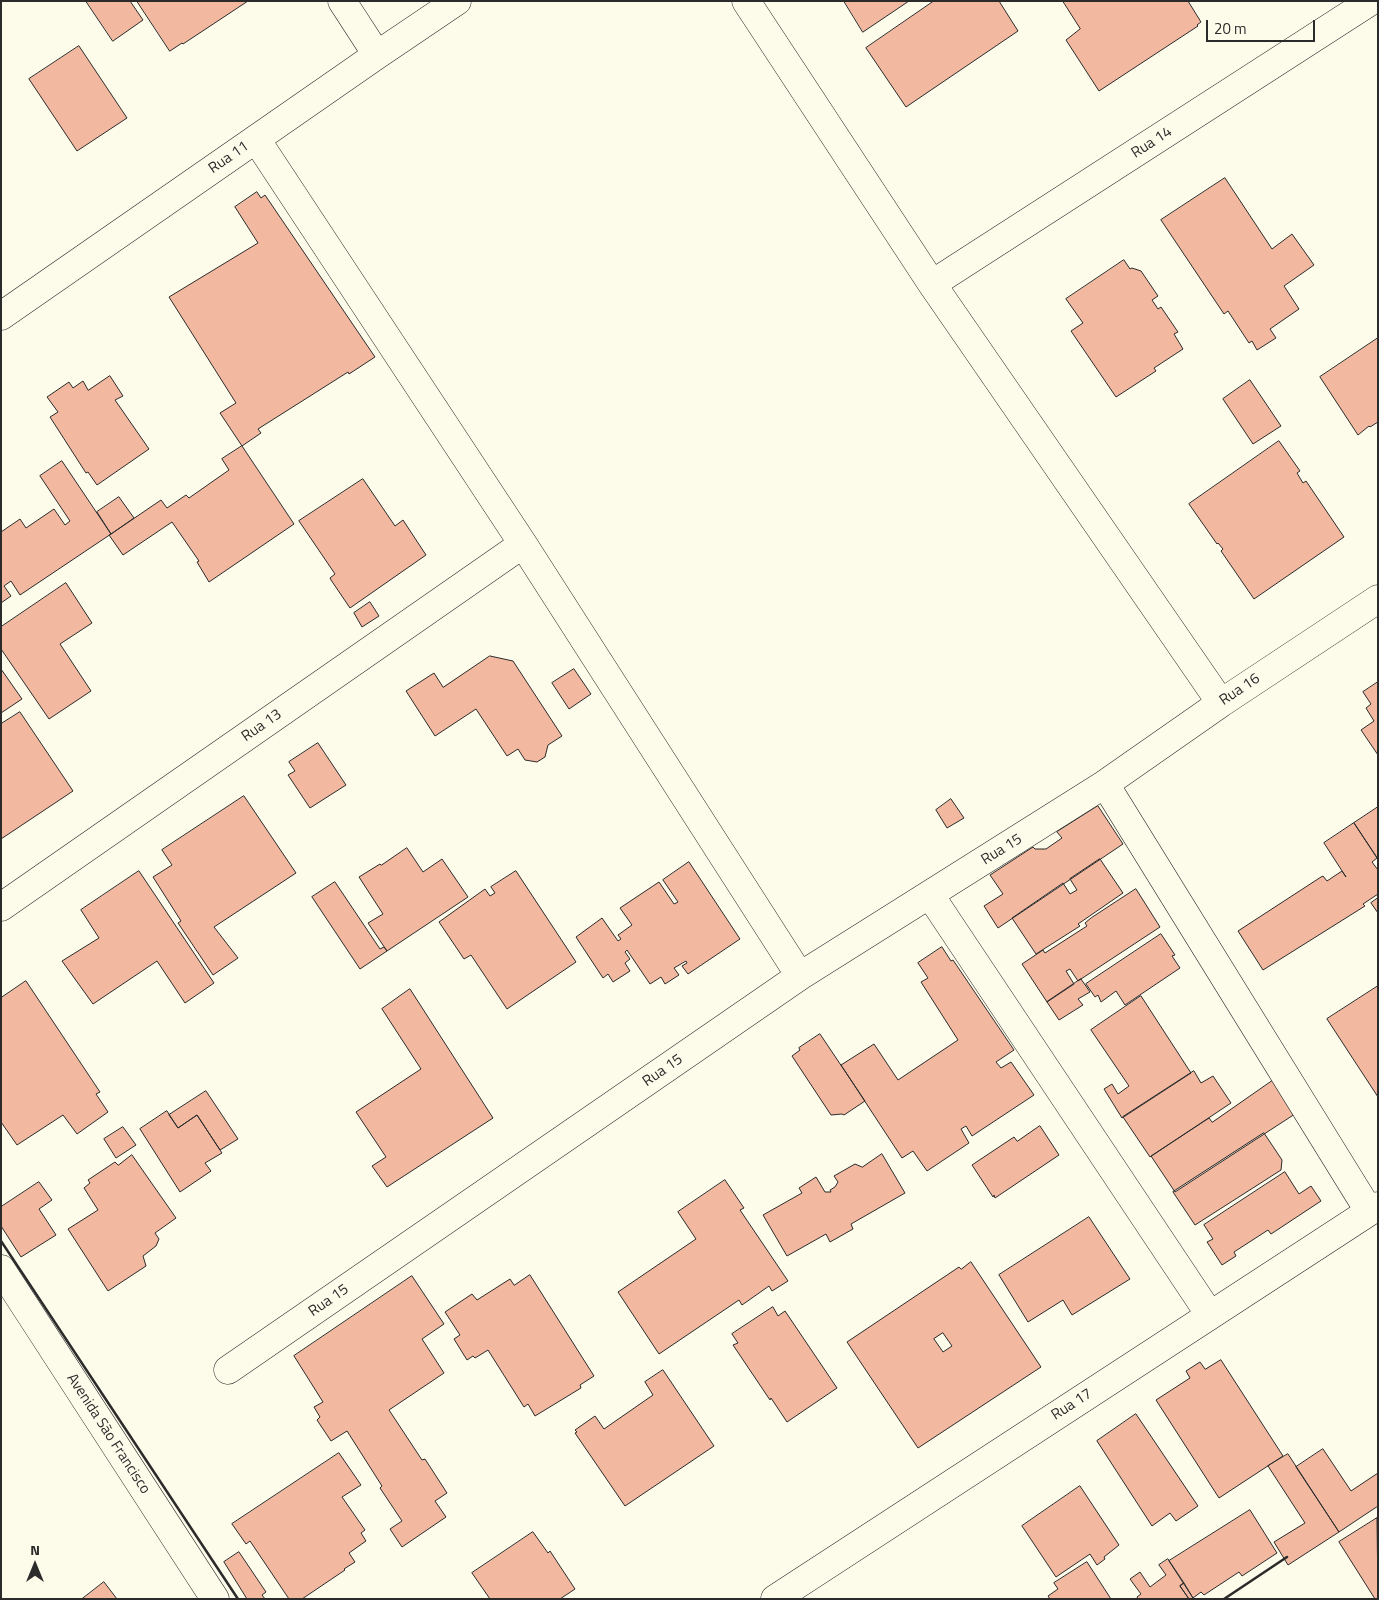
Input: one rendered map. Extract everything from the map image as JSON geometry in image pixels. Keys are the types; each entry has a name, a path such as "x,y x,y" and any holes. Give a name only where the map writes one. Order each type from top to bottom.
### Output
{"street":[{"path":"342,1 378,55"},
{"name":"Rua 11","path":"1,316 457,1"},
{"path":"746,1 932,284 1221,703"},
{"name":"Rua 14","path":"932,284 1371,1"},
{"path":"256,139 523,544 800,976"},
{"name":"Rua 13","path":"1,907 523,544"},
{"name":"Rua 16","path":"1105,784 1221,703 1378,599"},
{"path":"1105,784 1374,1208"},
{"name":"Rua 15","path":"228,1370 800,976 930,896 1105,784"},
{"path":"930,896 1210,1315"},
{"name":"Rua 17","path":"775,1599 1374,1208"},
{"name":"Avenida São Francisco","path":"1,1269 215,1599"}],"building":[{"path":"86,1 130,1 143,20 113,41"},
{"path":"137,1 248,1 170,51"},
{"path":"844,1 909,1 863,32"},
{"path":"934,1 999,1 1018,31 906,107 866,48"},
{"path":"1063,1 1188,1 1201,22 1198,26 1099,91 1066,40 1080,29"},
{"path":"79,46 127,118 77,151 29,79"},
{"path":"1225,178 1272,249 1292,234 1314,265 1284,286 1299,309 1270,329 1276,338 1257,350 1252,341 1249,343 1228,311 1224,314 1161,220"},
{"path":"257,192 261,198 265,195 375,357 258,429 261,433 242,446 220,413 236,403 169,297 258,243 235,207"},
{"path":"1124,260 1130,269 1141,271 1158,296 1152,300 1158,309 1161,307 1178,332 1174,334 1183,349 1154,368 1156,371 1116,397 1071,331 1083,323 1066,299"},
{"path":"1378,338 1378,422 1369,426 1358,435 1320,377"},
{"path":"110,376 123,396 115,400 149,449 97,485 88,472 86,473 50,417 58,412 47,397 69,382 73,388 83,381 88,390"},
{"path":"1250,380 1281,426 1253,444 1223,399"},
{"path":"1279,441 1300,471 1297,473 1303,483 1306,481 1344,537 1254,599 1221,551 1223,549 1217,544 1189,504"},
{"path":"242,446 294,524 209,582 197,562 199,561 172,522 123,555 109,535 161,500 167,508 186,495 189,498 229,470 222,459"},
{"path":"62,461 111,534 20,595 11,581 4,586 11,596 1,603 1,532 20,519 26,528 54,509 65,525 70,521 40,476"},
{"path":"363,479 395,526 403,520 426,555 350,608 330,578 335,574 299,521"},
{"path":"119,497 134,518 111,534 97,512"},
{"path":"66,583 92,623 60,644 91,691 49,719 1,649 1,627"},
{"path":"370,602 379,616 362,627 354,613"},
{"path":"490,656 513,661 562,736 548,745 545,757 537,762 525,760 518,749 507,756 476,709 435,736 406,691 434,673 443,687"},
{"path":"1,669 22,699 1,713"},
{"path":"574,669 591,694 569,709 552,683"},
{"path":"1378,682 1378,755 1361,730 1374,721 1366,708 1371,704 1363,692"},
{"path":"20,712 73,791 1,839 1,724"},
{"path":"318,743 346,785 310,808 288,775 295,771 289,762"},
{"path":"244,796 296,873 214,927 238,958 213,975 178,923 181,921 153,877 172,865 162,850"},
{"path":"951,799 964,818 947,828 936,810"},
{"path":"1098,806 1123,844 998,928 984,906 1003,894 990,875 1033,847 1035,849 1046,849 1062,838 1057,832"},
{"path":"1378,807 1378,859 1354,823"},
{"path":"1354,823 1377,858 1372,862 1378,870 1378,894 1363,904 1365,906 1263,970 1238,931 1323,876 1327,881 1342,871 1346,877 1324,843"},
{"path":"407,848 423,872 442,859 468,897 387,951 368,923 383,914 359,877"},
{"path":"1100,859 1123,893 1078,924 1080,926 1036,954 1012,918 1063,883 1070,894 1077,890 1070,879"},
{"path":"689,862 740,939 688,974 682,966 687,963 686,961 674,968 679,975 665,984 661,977 650,984 627,950 625,952 630,959 625,963 630,971 613,982 608,974 603,978 576,937 602,918 618,941 621,939 618,935 632,925 620,908 659,882 674,904 678,902 663,880"},
{"path":"139,871 214,983 185,1003 157,961 93,1004 62,961 99,938 81,910"},
{"path":"516,871 576,962 507,1009 471,955 464,959 439,922 485,889 490,896 495,893 491,887"},
{"path":"335,882 380,949 384,947 387,951 360,969 312,897"},
{"path":"1136,889 1160,927 1078,981 1070,969 1066,971 1074,984 1047,1002 1022,964 1043,950 1045,953 1087,926 1085,923 1091,918"},
{"path":"1378,898 1378,913 1371,903"},
{"path":"1161,934 1175,955 1172,956 1180,968 1125,1005 1116,991 1101,1002 1098,995 1095,997 1086,984"},
{"path":"942,947 951,961 953,960 1014,1050 996,1062 1001,1068 1011,1062 1034,1095 972,1136 966,1126 961,1129 969,1143 927,1171 913,1151 902,1158 841,1065 874,1044 898,1080 958,1040 921,982 928,978 918,963"},
{"path":"1081,979 1090,992 1078,999 1083,1005 1059,1020 1047,1002"},
{"path":"26,981 100,1092 96,1094 108,1112 77,1134 63,1115 17,1145 1,1122 1,998"},
{"path":"1378,986 1378,1097 1327,1019"},
{"path":"410,989 493,1118 387,1187 372,1166 386,1157 356,1112 421,1069 382,1009"},
{"path":"1141,996 1191,1073 1122,1118 1104,1089 1112,1084 1118,1094 1129,1086 1091,1030"},
{"path":"820,1034 865,1101 844,1115 831,1115 792,1056 800,1050 799,1048"},
{"path":"1194,1071 1201,1083 1213,1076 1231,1103 1150,1157 1123,1117"},
{"path":"1275,1079 1298,1112 1175,1192 1151,1156 1209,1118 1212,1122"},
{"path":"206,1091 238,1139 220,1150 197,1115 178,1128 169,1115"},
{"path":"167,1111 178,1128 197,1115 222,1153 205,1163 211,1171 180,1192 140,1129"},
{"path":"1040,1126 1059,1155 995,1198 994,1195 993,1197 972,1165 1014,1137 1017,1141"},
{"path":"123,1127 136,1145 116,1158 104,1139"},
{"path":"1264,1133 1282,1160 1281,1170 1195,1225 1173,1192"},
{"path":"882,1154 905,1193 851,1224 853,1229 830,1242 826,1234 787,1256 763,1215 802,1193 799,1188 816,1177 825,1192 831,1192 830,1190 838,1182 834,1176 855,1164 862,1167"},
{"path":"132,1155 176,1218 155,1233 159,1239 156,1246 143,1256 146,1266 108,1291 68,1229 98,1210 84,1188 90,1183 88,1180 115,1162 118,1165"},
{"path":"1285,1172 1299,1194 1311,1186 1321,1201 1271,1234 1268,1230 1234,1252 1236,1256 1222,1265 1207,1242 1213,1239 1204,1225"},
{"path":"725,1180 744,1208 740,1210 788,1281 772,1291 769,1286 742,1305 739,1300 659,1354 618,1292 696,1239 678,1212"},
{"path":"39,1182 52,1200 39,1209 56,1235 21,1257 1,1226 1,1207"},
{"path":"1089,1217 1130,1279 1072,1315 1063,1300 1028,1322 999,1275"},
{"path":"971,1262 1041,1367 918,1448 847,1342 959,1267 961,1269","holes":["943,1333 952,1346 943,1352 934,1339"]},
{"path":"530,1275 594,1376 580,1385 581,1388 535,1416 528,1404 524,1407 488,1350 475,1358 473,1356 467,1360 454,1339 460,1335 445,1312 472,1294 477,1300 510,1279 514,1285"},
{"path":"412,1276 444,1324 422,1339 444,1373 389,1410 422,1460 425,1459 447,1493 435,1501 446,1517 402,1547 390,1529 402,1521 380,1488 382,1486 347,1431 331,1441 317,1420 320,1417 314,1407 323,1402 294,1356"},
{"path":"773,1307 778,1316 785,1311 837,1388 787,1422 733,1345 738,1343 732,1334"},
{"path":"1221,1360 1283,1456 1219,1498 1156,1400 1190,1378 1186,1371 1200,1362 1205,1369"},
{"path":"663,1370 714,1446 625,1506 575,1433 577,1432 575,1430 595,1416 604,1429 653,1395 645,1382"},
{"path":"1136,1414 1198,1506 1176,1521 1170,1513 1152,1526 1097,1441"},
{"path":"1323,1449 1351,1491 1378,1473 1378,1506 1339,1532 1296,1467"},
{"path":"339,1453 361,1485 342,1497 365,1530 361,1533 366,1541 349,1553 355,1562 345,1570 302,1599 289,1599 250,1541 246,1544 232,1524"},
{"path":"1288,1454 1339,1532 1288,1565 1274,1542 1305,1523 1268,1466"},
{"path":"1080,1486 1119,1545 1097,1565 1090,1554 1056,1577 1022,1526"},
{"path":"1250,1510 1277,1553 1242,1576 1239,1572 1204,1595 1201,1592 1193,1598 1169,1561"},
{"path":"1377,1518 1378,1599 1375,1599 1339,1542"},
{"path":"533,1532 548,1553 550,1551 575,1589 560,1599 490,1599 472,1573"},
{"path":"239,1552 266,1592 262,1595 265,1599 247,1599 224,1562"},
{"path":"1168,1559 1184,1583 1180,1586 1189,1599 1138,1599 1137,1597 1141,1594 1130,1579 1140,1572 1150,1587 1166,1575 1159,1565"},
{"path":"1087,1562 1111,1599 1050,1599 1048,1596 1058,1589 1054,1583"},
{"path":"104,1582 117,1599 82,1599"},
{"path":"1184,1583 1194,1599 1189,1599 1180,1586"}],"wall":[{"path":"1,1241 238,1599"},
{"path":"1224,1599 1287,1557"}]}
